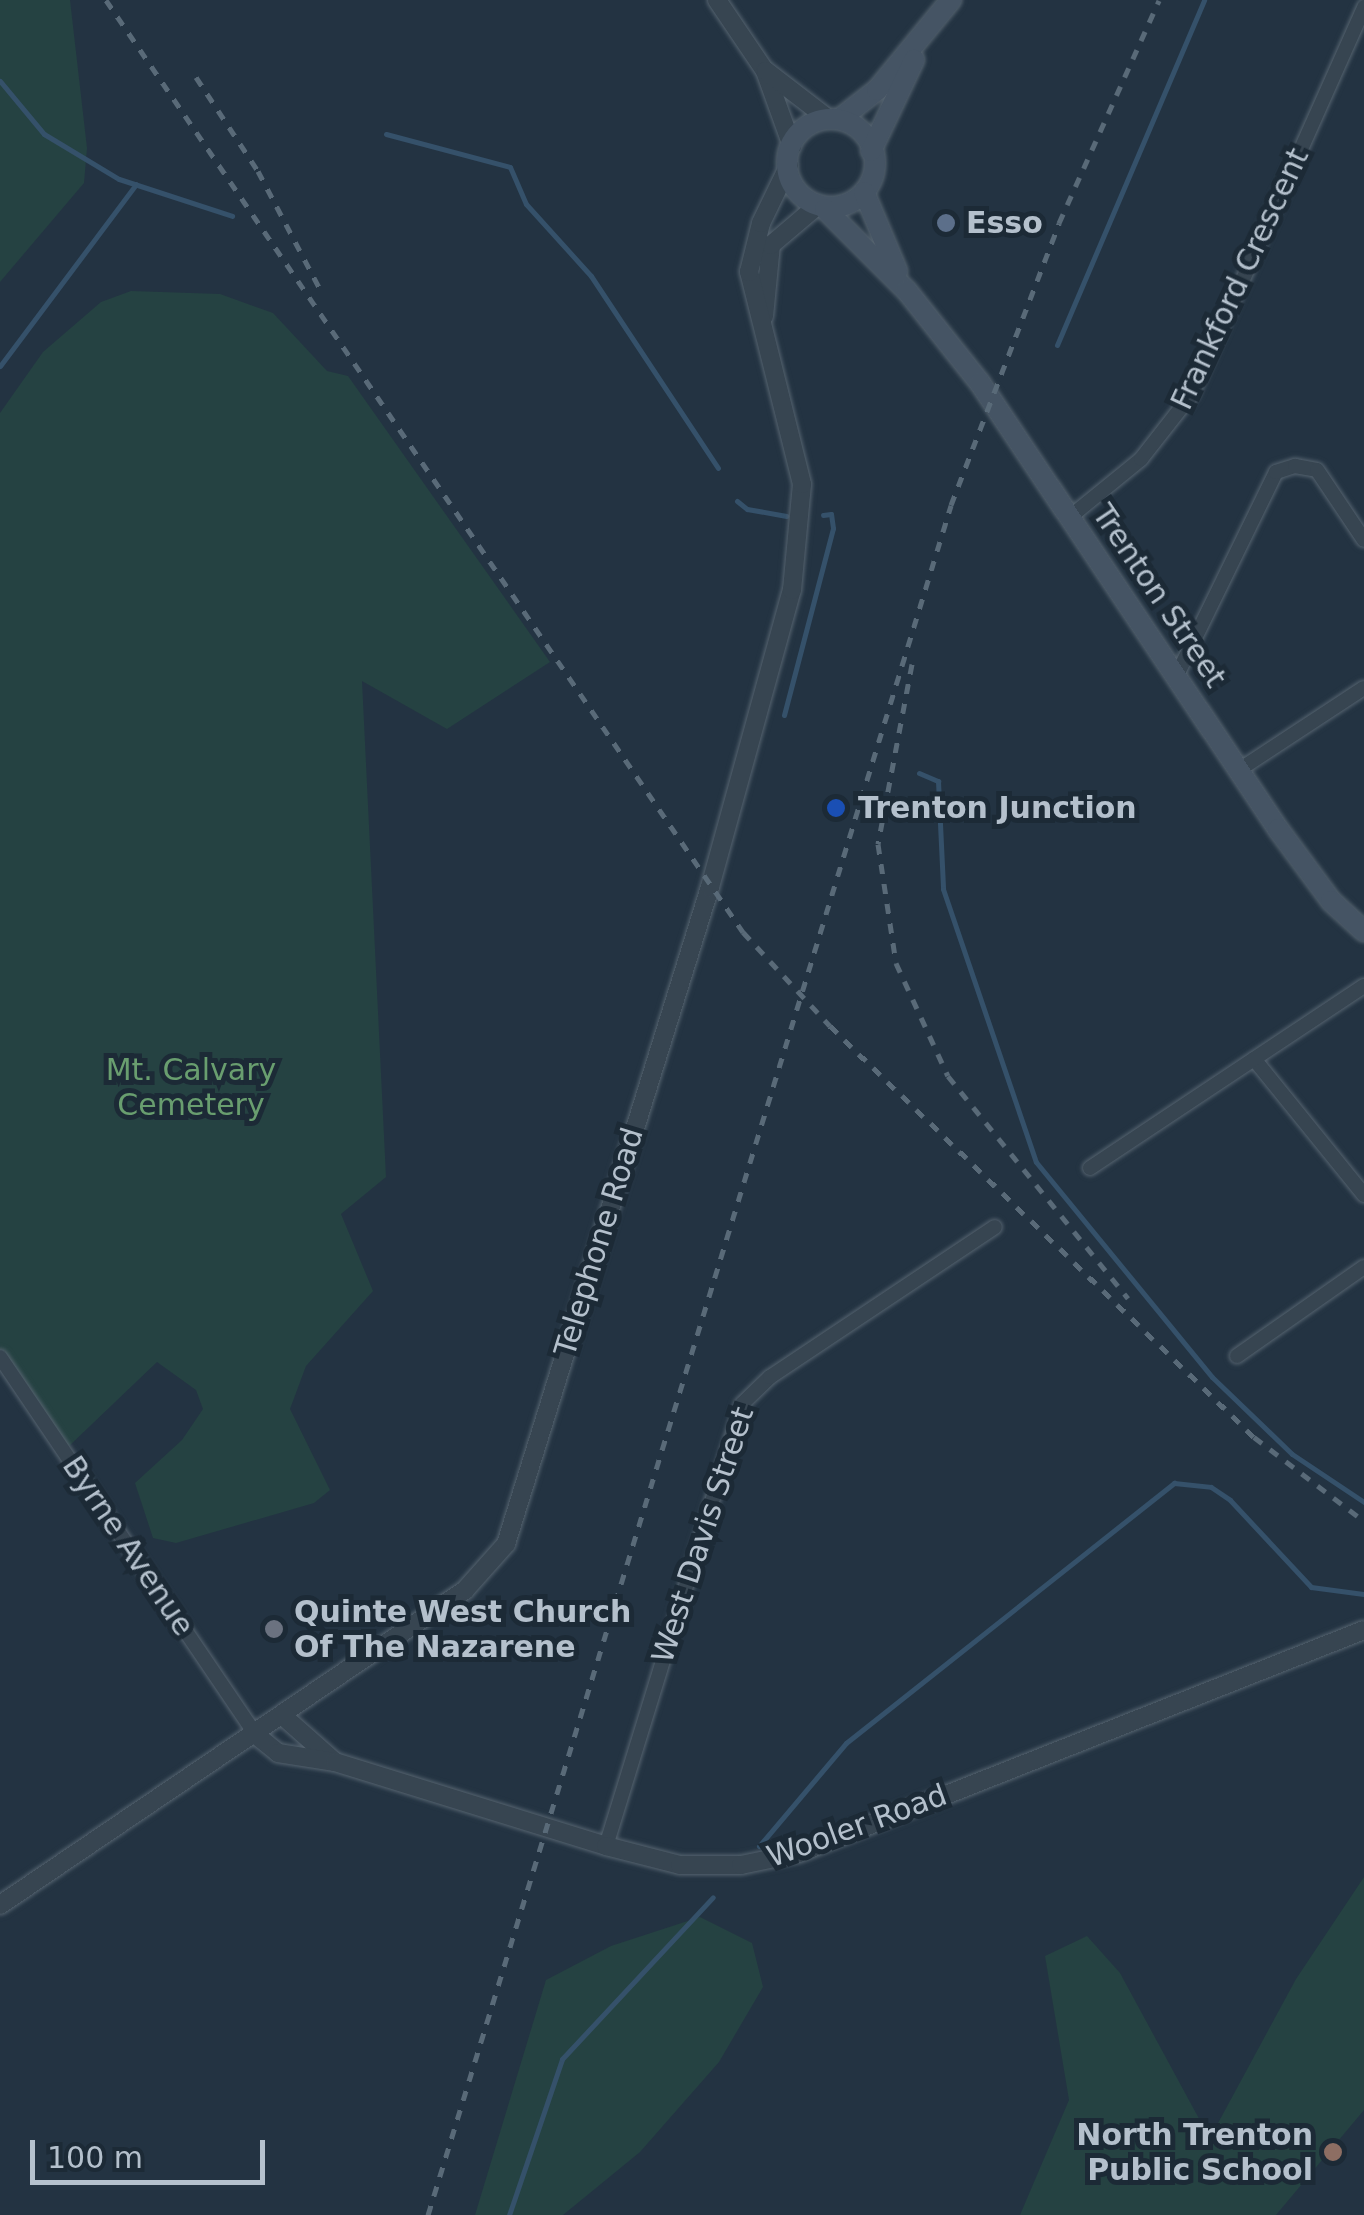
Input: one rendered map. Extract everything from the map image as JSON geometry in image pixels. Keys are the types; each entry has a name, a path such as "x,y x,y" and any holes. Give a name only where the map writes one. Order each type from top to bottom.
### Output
{"main road":[{"path":"929,32 871,152 864,192 821,207 798,194 791,156 806,128 834,118 877,90 929,32 951,0"},
{"path":"834,118 861,128 871,152"},
{"name":"Trenton Street","path":"864,192 907,291"},
{"name":"Trenton Street","path":"821,207 907,291 980,383 1239,770 1331,901 1364,932"}],"street":[{"path":"717,0 765,71 791,156"},
{"name":"Frankford Crescent","path":"1070,517 1141,459 1192,394 1364,7"},
{"path":"765,71 834,118"},
{"name":"Telephone Road","path":"0,1905 465,1590 506,1544 710,887 792,590 802,484 763,337 749,259 791,156"},
{"name":"Telephone Road","path":"763,337 771,245 821,207"},
{"path":"1176,678 1266,484 1276,472 1295,466 1317,470 1364,540"},
{"path":"1239,770 1364,688"},
{"path":"1090,1168 1364,986"},
{"path":"1254,1059 1364,1195"},
{"name":"West Davis Street","path":"606,1846 742,1404 762,1384 995,1227"},
{"path":"1237,1356 1364,1267"},
{"name":"Byrne Avenue","path":"0,1357 256,1735"},
{"name":"Wooler Road","path":"256,1735 278,1753 335,1762 606,1846 696,1866 798,1853 1364,1630"},
{"name":"Wooler Road","path":"283,1716 335,1762"}],"green space":[{"path":"0,0 70,0 87,148 84,183 0,282"},
{"name":"Mt. Calvary Cemetery","path":"131,291 220,294 273,313 327,371 348,376 550,662 447,729 362,681 386,1177 341,1214 373,1291 306,1366 290,1409 330,1490 314,1503 176,1543 153,1538 135,1483 182,1440 203,1409 196,1390 157,1362 67,1448 0,1351 0,413 43,352 101,302"},
{"path":"1364,1877 1364,2110 1276,2215 1020,2215 1069,2100 1045,1956 1087,1936 1120,1973 1203,2126 1217,2125 1296,1979"},
{"path":"700,1917 752,1943 763,1987 719,2062 640,2152 563,2215 475,2215 546,1980 611,1946"}],"waterway":[{"path":"1057,345 1204,0"},
{"path":"0,81 44,134 119,179 232,216"},
{"path":"386,134 510,167 526,204 591,276 718,468"},
{"path":"0,366 136,184"},
{"path":"737,501 747,509 786,516"},
{"path":"784,715 833,528 831,514 823,515"},
{"path":"919,773 938,781 943,889 1036,1162 1212,1377 1292,1454 1364,1502"},
{"path":"759,1846 846,1743 1174,1483 1211,1487 1230,1500 1311,1587 1364,1594"},
{"path":"509,2215 562,2059 713,1897"}],"railway":[{"path":"106,0 743,932 830,1026 1254,1437 1364,1521"},
{"path":"428,2215 951,505 1059,223 1159,0"},
{"path":"196,77 258,171 322,293"},
{"path":"912,664 878,844 896,963 948,1076 1128,1298"}],"place":[{"name":"Esso","path":"946,223"},
{"name":"Trenton Junction","path":"836,808"},
{"name":"Quinte West Church Of The Nazarene","path":"274,1629"},
{"name":"North Trenton Public School","path":"1333,2152"}]}
